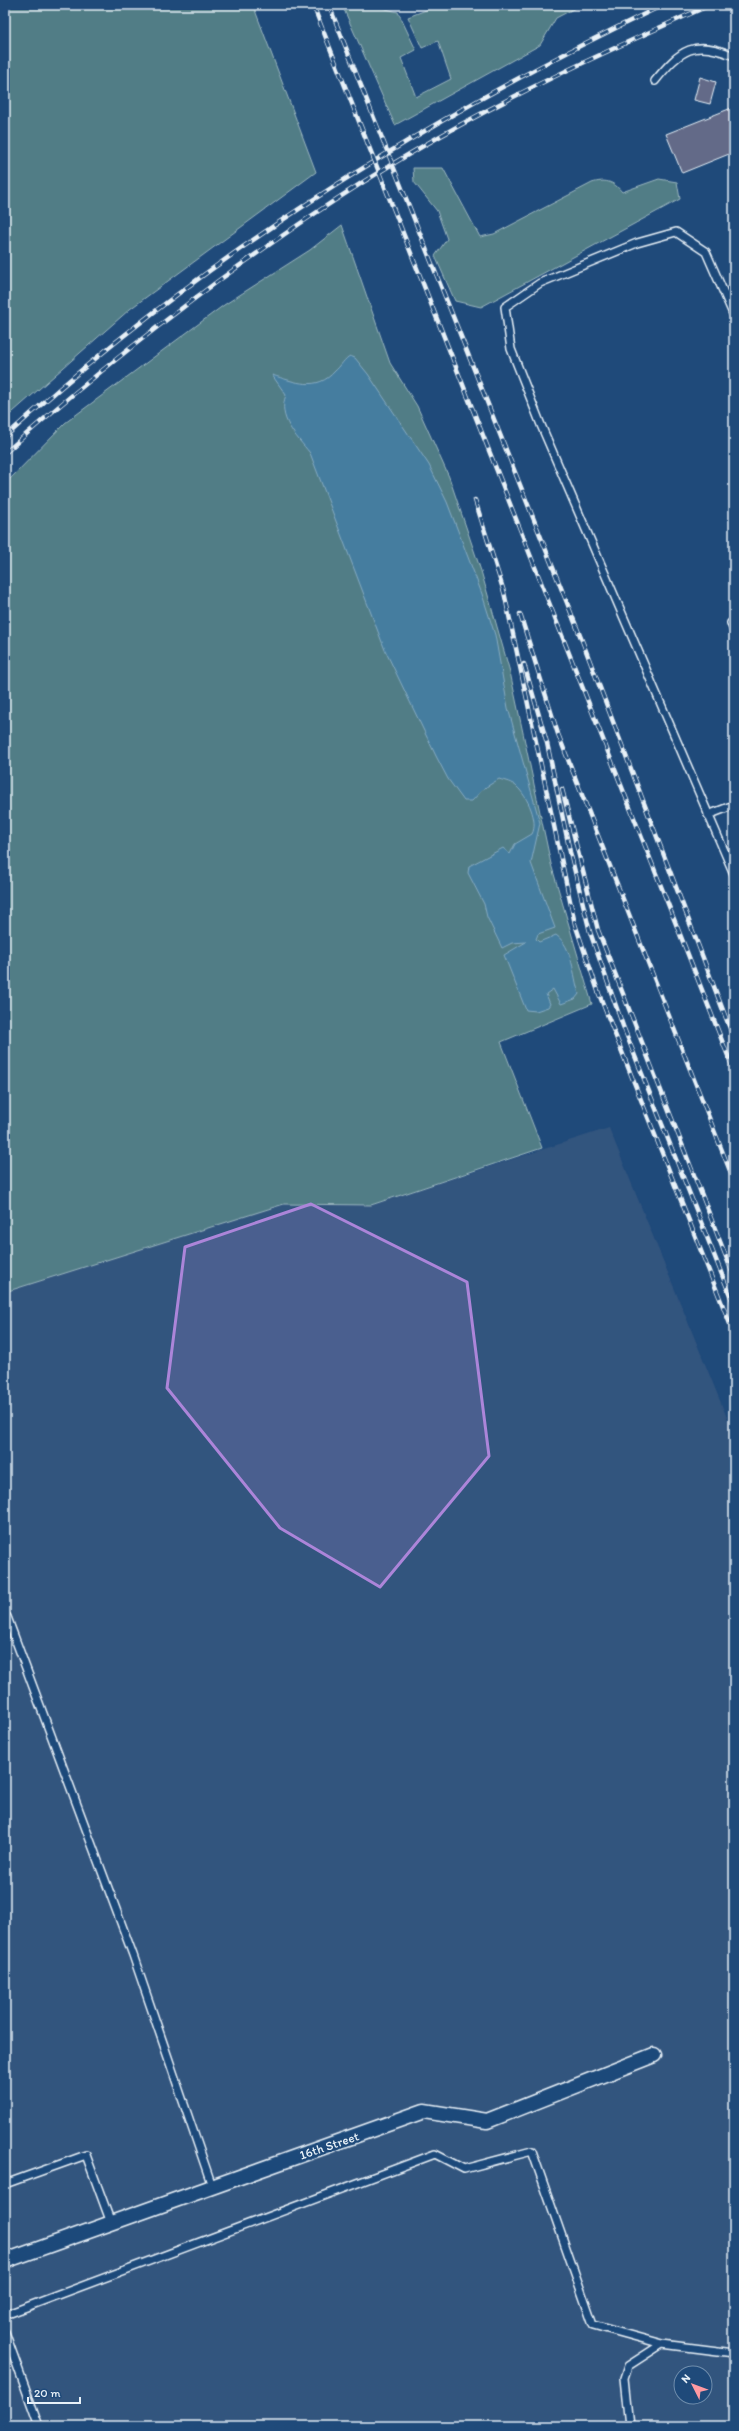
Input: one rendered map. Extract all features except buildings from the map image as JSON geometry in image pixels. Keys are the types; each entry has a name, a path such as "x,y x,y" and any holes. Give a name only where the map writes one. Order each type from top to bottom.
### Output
{"street":[{"name":"16th Street","path":"5,2261 424,2111 487,2121 654,2055"}],"lane":[{"path":"655,81 676,59 692,49 709,47 734,56"},
{"path":"734,316 706,252 676,232 637,243 540,282 505,307 512,348 541,425 734,873"},
{"path":"734,622 731,623 734,631"},
{"path":"708,815 734,805"},
{"path":"5,1617 7,1617 133,1955 212,2186"},
{"path":"5,2315 434,2154 464,2169 532,2151 593,2325 662,2344 734,2352"},
{"path":"5,2184 86,2156 111,2223"},
{"path":"5,2332 39,2426"},
{"path":"630,2426 624,2378 628,2366 662,2344"}],"highlighted area":[{"path":"311,1204 467,1282 489,1456 380,1587 280,1528 167,1388 185,1247"}],"shaded area":[{"path":"350,356 355,358 368,374 429,465 447,502 482,594 495,635 508,708 540,823 531,863 555,928 538,934 536,939 539,942 556,935 562,940 572,962 579,994 575,999 561,1004 553,989 546,994 550,1004 548,1007 536,1011 526,1010 504,955 526,942 512,943 502,948 487,917 484,904 468,873 469,866 503,848 510,854 515,844 532,834 534,822 528,802 525,796 515,785 499,779 483,789 472,801 464,801 448,779 385,650 310,453 289,426 286,419 284,403 286,395 272,375 305,384 313,383 328,377"},
{"path":"609,1128 734,1435 734,2426 5,2426 5,1292 284,1204 371,1205"}],"green space":[{"path":"5,5 253,5 316,172 130,309 5,419"},
{"path":"342,5 382,5 386,9 398,12 416,50 401,58 416,97 451,79 438,41 422,48 408,17 439,5 581,5 556,18 540,45 395,125"},
{"path":"413,168 443,168 480,237 494,234 592,183 601,181 612,183 622,192 659,179 677,182 680,199 481,307 455,301 435,256 447,239 437,211 414,182"},
{"path":"342,225 390,363 417,406 449,477 481,571 510,672 551,864 592,1004 501,1042 542,1148 371,1205 284,1204 5,1292 5,484 65,423 224,305 310,250"}],"railway":[{"path":"313,5 734,1071"},
{"path":"329,5 583,643 734,1039"},
{"path":"5,437 79,372 156,310 236,252 318,197 402,144 487,95 663,5"},
{"path":"5,453 83,386 190,302 289,231 361,183 447,132 521,93 710,5"},
{"path":"475,500 504,592 575,924 599,994 734,1334"},
{"path":"520,614 558,734 734,1181"},
{"path":"524,664 547,743 570,852 590,932 623,1026 734,1305"},
{"path":"562,789 598,930 734,1277"}]}
